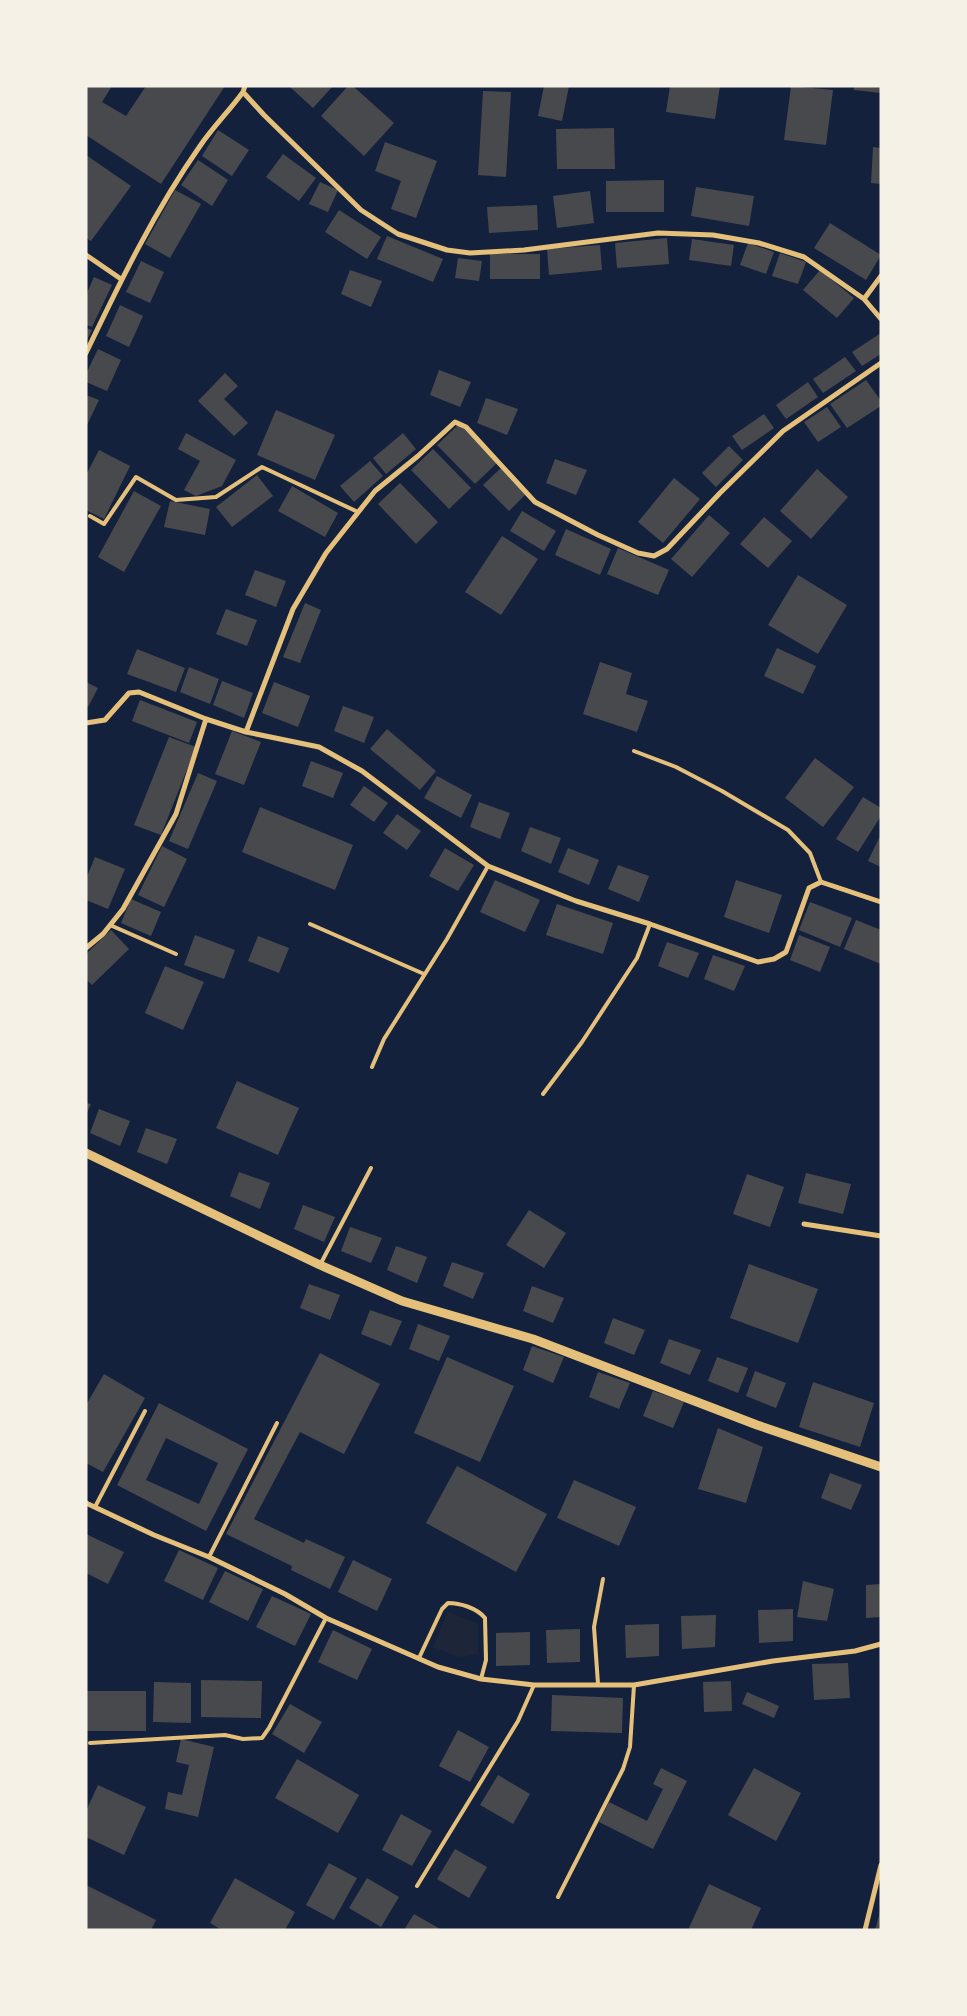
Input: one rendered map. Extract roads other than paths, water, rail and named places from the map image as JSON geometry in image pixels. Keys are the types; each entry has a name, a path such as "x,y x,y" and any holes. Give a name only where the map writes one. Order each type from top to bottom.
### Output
{"street":[{"path":"86,353 121,279 173,188 201,144 244,89 264,115 361,210 398,234 447,250 470,253 524,250 658,233 713,235 759,243 804,257 864,299 881,319"},
{"path":"86,255 121,279"},
{"path":"864,299 881,276"},
{"path":"246,732 293,608 326,553 375,491 418,456 455,422 466,427 535,502 598,535 638,553 654,556 667,549 784,431 881,363"},
{"path":"86,723 105,720 129,692 139,692 206,719 246,732 318,748 362,771 488,866 576,901 650,924 758,962 774,959 786,952 809,888 821,882 881,902"},
{"path":"86,948 103,934 123,909 176,814 206,719"},
{"path":"86,1153 320,1265 402,1300 532,1339 758,1425 881,1467"},
{"path":"804,1224 881,1236"},
{"path":"86,1503 154,1535 209,1557 285,1594 326,1618 438,1667 481,1679 534,1686 634,1685 774,1661 856,1650 881,1644"},
{"path":"865,1930 881,1865"}],"lane":[{"path":"90,516 104,524 136,477 176,500 216,497 262,467 358,512"},
{"path":"634,751 676,767 722,791 788,830 810,853 821,882"},
{"path":"372,1067 384,1039 447,939 488,866"},
{"path":"310,924 424,974"},
{"path":"543,1094 582,1042 637,958 650,924"},
{"path":"110,925 176,954"},
{"path":"320,1265 371,1168"},
{"path":"95,1507 145,1411"},
{"path":"209,1557 277,1423"},
{"path":"598,1684 594,1627 603,1579"},
{"path":"419,1658 442,1609 448,1603 456,1603 481,1613 485,1618 486,1660 481,1679"},
{"path":"90,1743 225,1735 243,1739 262,1738 326,1618"},
{"path":"558,1896 623,1769 630,1747 634,1685"},
{"path":"417,1886 518,1721 534,1686"}]}
